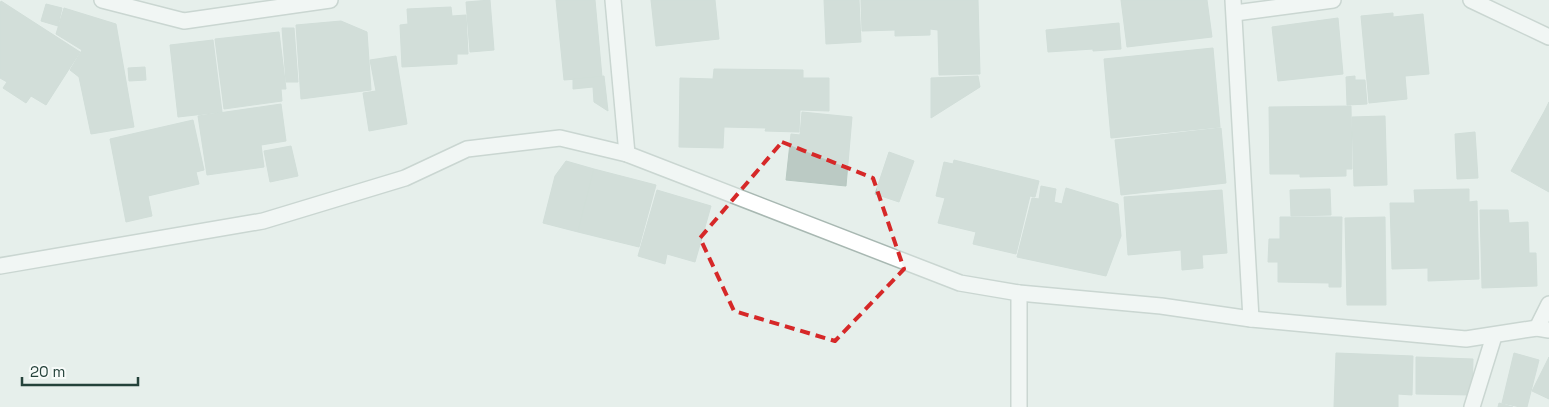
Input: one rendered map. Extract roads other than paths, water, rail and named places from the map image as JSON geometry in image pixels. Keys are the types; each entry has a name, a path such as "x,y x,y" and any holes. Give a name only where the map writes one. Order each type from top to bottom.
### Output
{"street":[{"path":"102,0 184,21 330,0"},
{"path":"613,0 627,154"},
{"path":"1252,319 1234,6 1333,0"},
{"path":"1471,0 1549,37"},
{"path":"0,266 263,221 405,178 467,149 560,138 627,154 960,283 1019,293 1161,306 1252,319 1466,339 1543,329 1549,304"},
{"path":"1019,293 1019,407"},
{"path":"1472,407 1494,336"}]}
